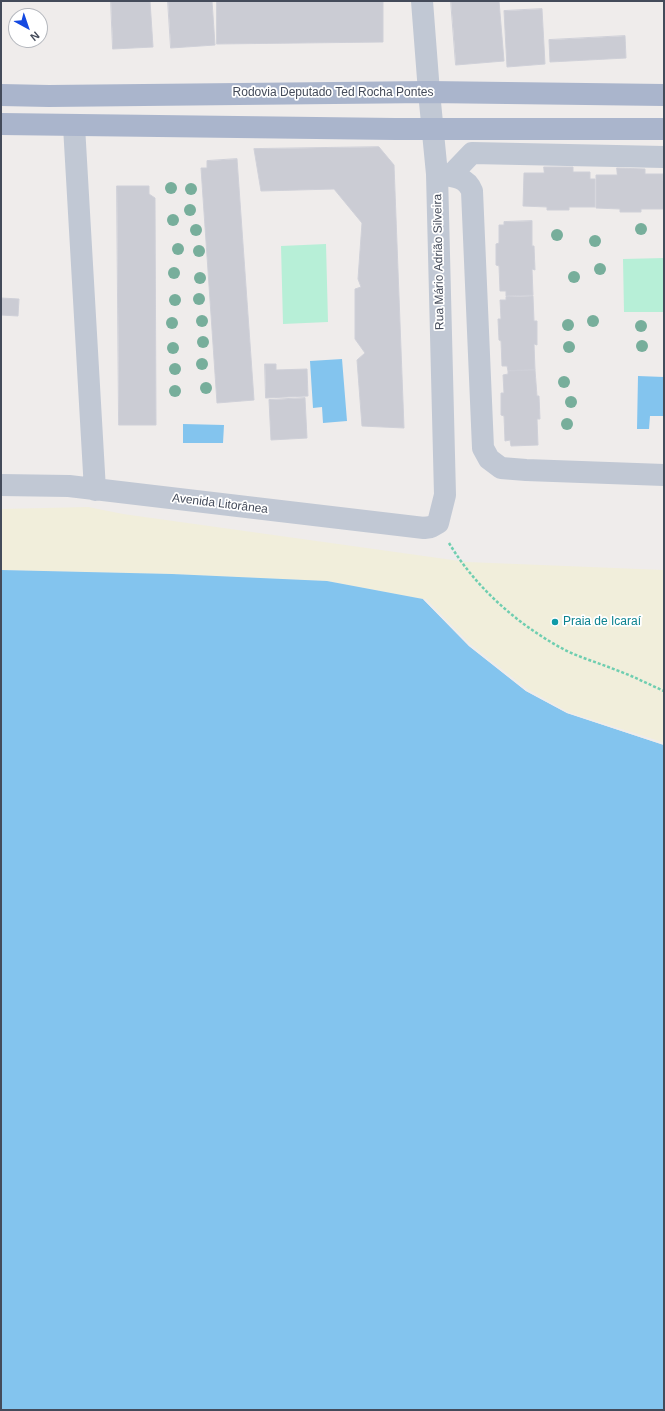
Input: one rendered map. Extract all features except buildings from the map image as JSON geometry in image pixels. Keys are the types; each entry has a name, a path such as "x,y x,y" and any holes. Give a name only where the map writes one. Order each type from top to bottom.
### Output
{"main road":[{"name":"Rodovia Deputado Ted Rocha Pontes","path":"1,95 48,96 429,92 664,95"},
{"path":"1,124 433,129 664,129"}],"street":[{"name":"Rua Mário Adrião Silveira","path":"422,1 433,129 444,175 445,495 438,523"},
{"path":"74,126 95,490"},
{"path":"444,175 472,153 664,157"},
{"path":"444,175 467,182 473,197 483,448 489,459 501,468 664,475"},
{"name":"Avenida Litorânea","path":"1,485 69,486 424,528 431,527 438,523"}],"path":[{"path":"438,523 454,551 474,577 496,600 520,621 543,637 566,650 617,670 664,691"}],"green space":[{"path":"326,244 328,322 283,324 281,246"},
{"path":"664,258 664,312 624,312 623,259"}],"sand":[{"name":"Praia de Icaraí","path":"88,507 123,514 467,562 664,570 664,745 567,713 526,691 469,646 423,599 327,581 172,574 1,570 1,509"}],"water":[{"path":"342,359 347,421 323,423 322,407 313,408 310,361"},
{"path":"638,376 664,377 664,416 650,416 649,429 637,429"},
{"path":"183,424 224,425 223,443 183,443"},
{"path":"1,570 172,574 327,581 423,599 469,646 526,691 567,713 664,745 664,1410 1,1410"}],"pier":[{"path":"423,599 426,599 470,644 527,689 568,712 656,740 664,743 664,745 567,713 526,691 469,646"}],"place":[{"name":"Praia de Icaraí","path":"555,622"}]}
